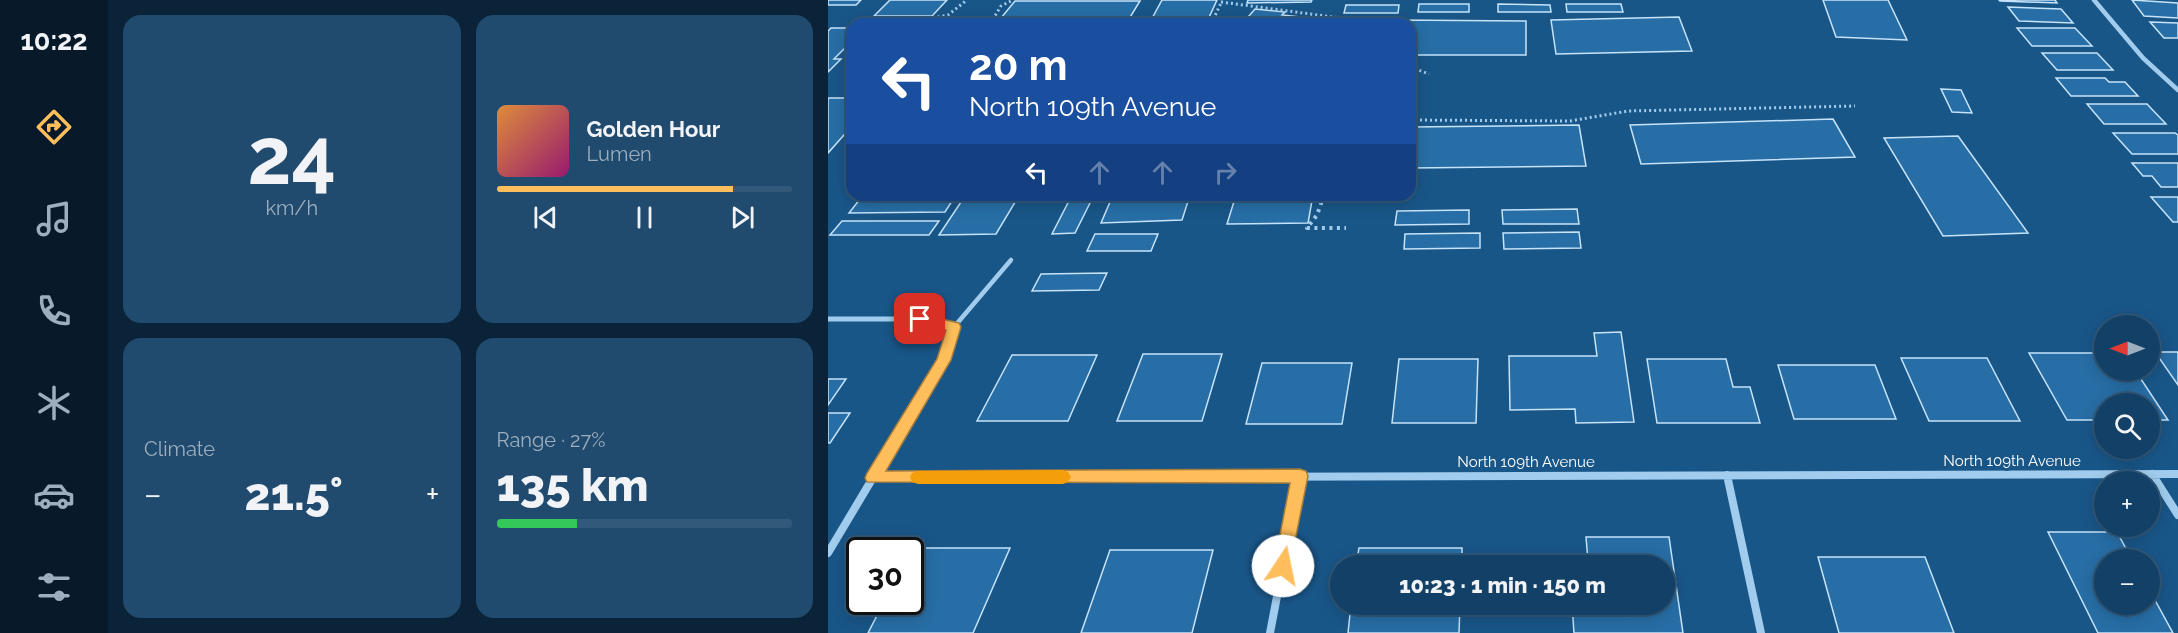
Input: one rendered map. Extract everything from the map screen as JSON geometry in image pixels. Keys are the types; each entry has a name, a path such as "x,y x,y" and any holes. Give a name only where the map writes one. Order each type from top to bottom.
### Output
{"street":[{"path":"2094,0 2143,58 2178,90"},
{"path":"828,319 920,319 954,327 944,360 828,553"},
{"name":"North 109th Avenue","path":"873,478 2094,474"},
{"name":"North 109th Avenue","path":"2160,474 2178,474"},
{"path":"1726,475 1761,633"},
{"path":"1270,633 1300,476"},
{"path":"2160,487 2178,515"}],"lane":[{"path":"954,327 973,309 992,277 1011,260"}],"path":[{"path":"933,18 948,15 967,0"},
{"path":"994,18 1001,6 1013,0"},
{"path":"1213,18 1221,1 1340,18"},
{"path":"1416,68 1429,74"},
{"path":"1416,120 1570,121 1628,111 1855,106"},
{"path":"1322,201 1317,215 1307,228 1346,228"}],"building":[{"path":"828,0 861,0 856,5 828,5"},
{"path":"890,0 947,0 932,16 874,16"},
{"path":"1162,0 1217,0 1209,18 1152,18"},
{"path":"1248,0 1312,0 1311,2 1247,3"},
{"path":"1823,0 1888,0 1907,40 1836,37"},
{"path":"2055,0 2057,3 2000,1"},
{"path":"2132,0 2178,3 2178,18 2144,16"},
{"path":"1015,1 1140,1 1130,18 1001,18"},
{"path":"1419,4 1469,4 1469,12 1418,12"},
{"path":"1498,4 1550,5 1551,12 1498,12"},
{"path":"1566,4 1621,4 1623,12 1567,12"},
{"path":"1346,5 1399,5 1398,13 1344,13"},
{"path":"2008,7 2061,9 2073,23 2019,21"},
{"path":"1255,9 1285,12 1282,15 1310,18 1247,18"},
{"path":"1679,17 1692,51 1556,54 1551,20"},
{"path":"1416,20 1526,21 1526,55 1416,55"},
{"path":"2150,22 2178,23 2178,38 2164,38"},
{"path":"831,28 846,28 846,47 834,59 841,59 828,72 828,31"},
{"path":"2017,28 2075,28 2092,46 2032,46"},
{"path":"2042,53 2097,53 2113,70 2057,70"},
{"path":"2056,78 2105,78 2109,82 2125,82 2138,96 2071,96"},
{"path":"1941,89 1961,90 1972,113 1952,112"},
{"path":"828,98 846,98 846,133 828,153"},
{"path":"2087,104 2147,104 2166,124 2104,124"},
{"path":"1833,119 1855,157 1641,164 1630,125"},
{"path":"1579,125 1586,166 1416,168 1416,127"},
{"path":"2113,133 2175,133 2178,135 2178,154 2132,154"},
{"path":"1958,136 2028,233 1943,236 1884,138"},
{"path":"2132,163 2178,163 2178,187 2161,187 2152,176 2143,176"},
{"path":"2151,197 2178,197 2178,222 2173,222"},
{"path":"858,201 952,201 945,212 849,213"},
{"path":"962,201 1016,201 996,234 939,235"},
{"path":"1069,201 1091,201 1075,233 1052,234"},
{"path":"1110,201 1188,201 1182,220 1101,223"},
{"path":"1234,201 1312,201 1308,223 1227,224"},
{"path":"1577,209 1579,224 1503,224 1502,210"},
{"path":"1469,210 1469,224 1395,225 1397,211"},
{"path":"842,221 939,221 929,235 830,235"},
{"path":"1579,232 1581,248 1504,249 1503,233"},
{"path":"1480,233 1480,248 1404,249 1405,234"},
{"path":"1095,234 1158,234 1151,251 1087,251"},
{"path":"1107,273 1099,290 1032,291 1041,274"},
{"path":"1621,332 1634,422 1576,423 1575,409 1510,410 1509,356 1597,356 1594,333"},
{"path":"2160,352 2178,352 2178,385 2160,359"},
{"path":"2029,353 2094,353 2094,381 2142,381 2150,393 2094,393 2094,420 2067,420"},
{"path":"1143,354 1222,354 1202,421 1117,421"},
{"path":"1012,355 1097,355 1068,421 977,421"},
{"path":"1901,358 1987,358 2020,421 1929,421"},
{"path":"1399,359 1478,359 1476,423 1392,423"},
{"path":"1647,359 1726,359 1733,387 1750,387 1760,423 1657,423"},
{"path":"1262,363 1352,363 1342,424 1246,424"},
{"path":"1778,365 1875,365 1896,419 1794,419"},
{"path":"828,379 846,379 828,405"},
{"path":"2160,408 2168,420 2160,420"},
{"path":"828,413 850,413 830,443 828,443"},
{"path":"2048,532 2094,532 2094,537 2120,537 2126,549 2094,549 2094,615 2160,615 2160,609 2173,633 2098,633"},
{"path":"1586,537 1669,537 1672,555 1588,555"},
{"path":"924,548 1010,548 973,633 868,633 877,615 924,615"},
{"path":"1359,548 1462,548 1462,555 1358,555"},
{"path":"1110,550 1213,550 1192,633 1081,633"},
{"path":"1818,557 1925,557 1954,633 1839,633"},
{"path":"1675,578 1683,633 1574,633 1573,615 1675,615"},
{"path":"1350,615 1460,615 1459,633 1348,633"}],"slow traffic":[{"path":"918,477 1063,477"}],"route":[{"path":"920,319 954,327 944,360 873,478 1300,476 1283,566"}]}
